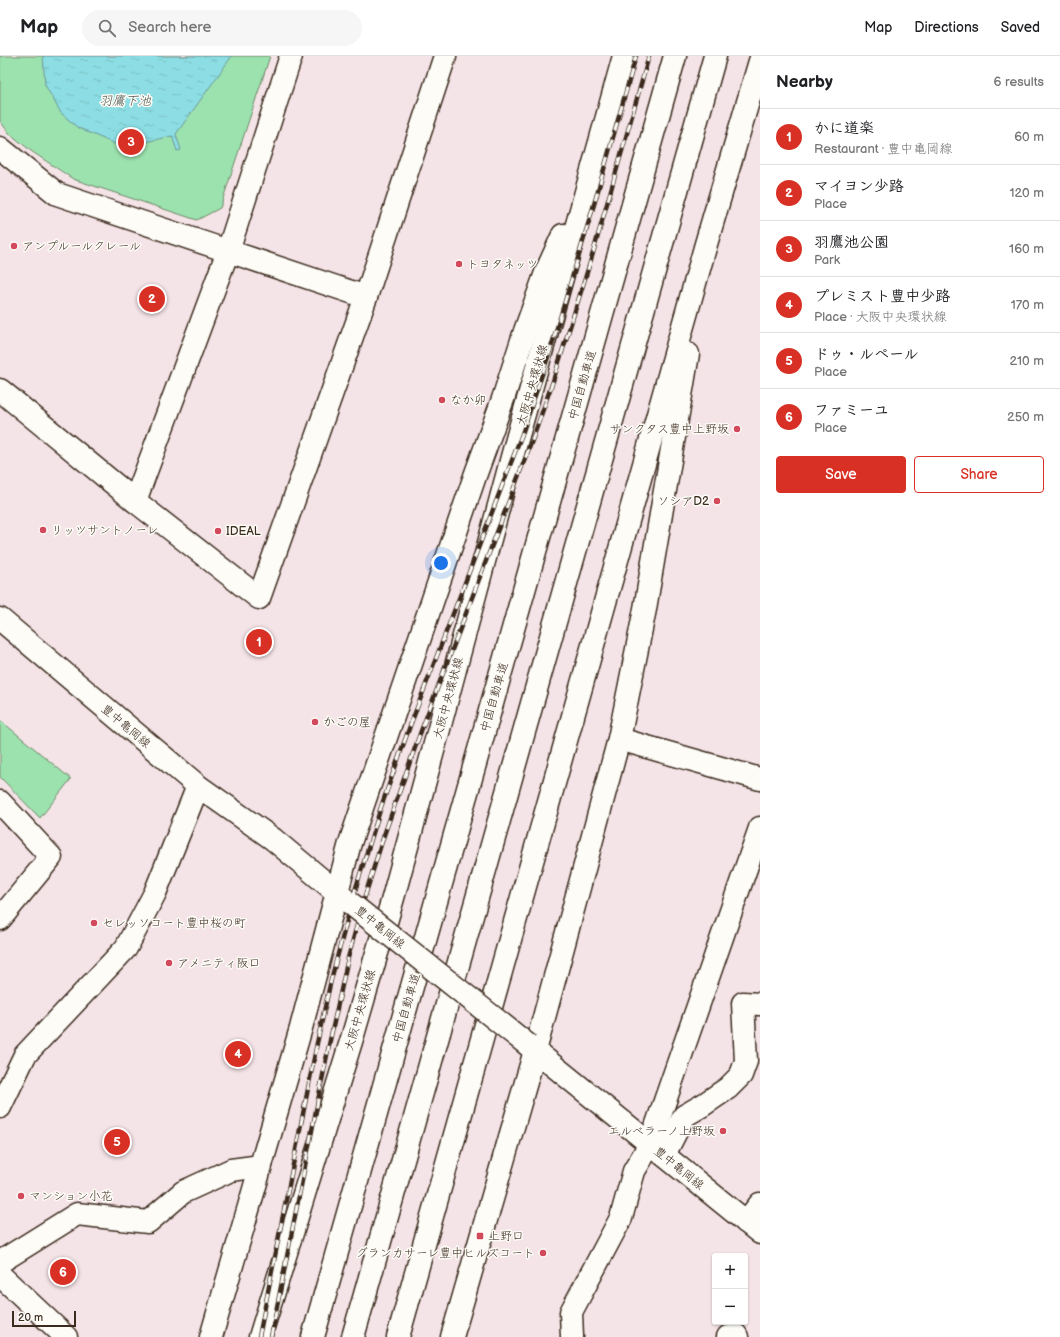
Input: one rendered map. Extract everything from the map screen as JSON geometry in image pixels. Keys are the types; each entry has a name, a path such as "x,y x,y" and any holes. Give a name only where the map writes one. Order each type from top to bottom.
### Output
{"main road":[{"path":"135,501 228,251 291,56"},
{"path":"0,390 135,501 259,598 366,297 445,56"},
{"path":"614,56 614,93"},
{"name":"大阪中央環状線","path":"260,1337 353,1035 394,892 440,730 512,457 624,56"},
{"name":"中国自動車道","path":"313,1337 676,56"},
{"path":"354,1337 715,56"},
{"path":"398,1337 706,244 760,61"},
{"path":"0,148 57,194 366,297"},
{"path":"211,1337 301,1028 343,898 350,843 525,331 547,270 594,164"},
{"path":"452,1337 531,1048 619,739 645,609 706,244"},
{"name":"豊中亀岡線","path":"0,620 198,786 273,839 343,898 753,1228"},
{"path":"619,739 760,779"},
{"path":"0,1107 25,1055 126,948 155,893 198,786"},
{"path":"0,802 51,857 0,919"},
{"path":"657,1150 760,828"},
{"path":"572,1337 571,1312 621,1218 634,1171 657,1150 684,1116 703,1106 728,1088 741,1075 746,1061 743,1003 760,1004"},
{"path":"0,1262 76,1214 148,1222 183,1192 231,1170 260,1166"},
{"path":"753,1228 760,1204"},
{"path":"0,1275 66,1337"},
{"path":"728,1337 737,1337"}],"green space":[{"path":"0,56 270,56 220,208 197,220 73,179 31,151 9,133 0,121"},
{"path":"0,720 71,779 40,818 0,777"}],"water":[{"name":"羽鷹下池","path":"43,56 232,56 176,134 181,150 177,151 172,136 122,147 78,128 61,113 45,85"}],"railway":[{"path":"259,1337 317,1043 331,980 354,894 381,807 410,726 522,434 551,348 636,56"},
{"path":"271,1337 329,1045 348,958 364,899 384,835 421,731 533,438 553,381 593,253 649,56"}],"place":[{"name":"羽鷹池公園","path":"131,142"},
{"name":"アンプルールクレール","path":"14,246"},
{"name":"トヨタネッツ","path":"459,264"},
{"name":"マイヨン少路","path":"152,299"},
{"name":"なか卯","path":"442,400"},
{"name":"サンクタス豊中上野坂","path":"737,429"},
{"name":"ソシアD2","path":"717,501"},
{"name":"リッツサントノーレ","path":"43,530"},
{"name":"IDEAL","path":"218,531"},
{"name":"かに道楽","path":"259,642"},
{"name":"かごの屋","path":"315,722"},
{"name":"セレッソコート豊中桜の町","path":"94,923"},
{"name":"アメニティ阪口","path":"169,963"},
{"name":"プレミスト豊中少路","path":"238,1054"},
{"name":"エルベラーノ上野坂","path":"723,1131"},
{"name":"ドゥ・ルペール","path":"117,1142"},
{"name":"マンション小花","path":"21,1196"},
{"name":"上野口","path":"480,1236"},
{"name":"グランカサーレ豊中ヒルズコート","path":"543,1253"},
{"name":"ファミーユ","path":"63,1272"}]}
